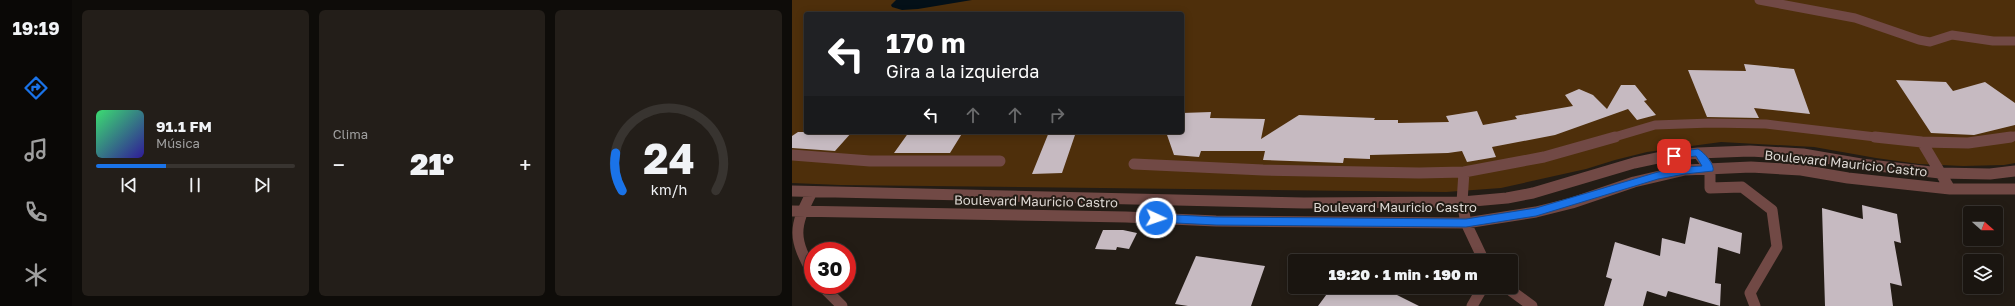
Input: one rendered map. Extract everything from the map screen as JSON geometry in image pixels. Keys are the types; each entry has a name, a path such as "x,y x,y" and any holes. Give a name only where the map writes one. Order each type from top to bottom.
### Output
{"street":[{"path":"1759,0 1855,18 1919,40 1930,42 1952,35 1993,41 2015,41"},
{"path":"1134,164 1279,170 1419,173 1464,172 1544,157 1655,125 1766,124 1922,142 1968,143 2015,136"},
{"path":"1922,142 1950,189"},
{"name":"Boulevard Mauricio Castro","path":"792,191 1131,199 1394,203 1462,202 1507,198 1533,193 1581,180 1634,163 1662,157 1698,153 1750,151 1803,154 1861,164 1940,173 1990,174 2015,171"},
{"path":"1698,153 1710,169 1710,188 1742,187 1772,210 1777,247 1750,293 1755,306"},
{"path":"792,155 831,160 875,162 1000,161"},
{"name":"Boulevard Mauricio Castro","path":"796,212 1126,217 1216,221 1466,223 1536,212 1658,176 1685,170 1751,167 1801,170 1848,178 1950,189 2015,189"},
{"path":"1464,172 1462,202 1466,223 1481,254"},
{"path":"804,260 796,238 794,227 796,212 812,192"},
{"path":"1126,217 1131,199"},
{"path":"830,294 842,306"},
{"path":"1472,306 1479,294"},
{"path":"1514,294 1532,306"}],"shaded area":[{"path":"792,0 2015,0 2015,163 2004,165 1963,166 1919,164 1814,147 1721,142 1647,152 1586,169 1501,188 1446,192 840,185 792,183"},
{"path":"896,0 972,0 918,9 902,10 892,7 891,5"}],"building":[{"path":"1744,64 1794,69 1810,114 1754,108 1759,118 1707,117 1688,70 1746,71"},
{"path":"1896,80 1946,82 1953,91 1985,82 2015,103 2015,125 1974,135 1931,133"},
{"path":"1621,85 1635,85 1647,100 1644,101 1656,115 1637,120 1628,109 1555,135 1492,147 1496,157 1467,162 1462,151 1448,153 1370,155 1370,159 1344,158 1343,163 1263,160 1265,151 1201,151 1199,157 1174,155 1167,134 1184,134 1184,113 1211,112 1210,118 1265,119 1261,139 1299,115 1375,118 1374,120 1398,120 1398,123 1449,122 1446,116 1477,111 1483,125 1517,119 1515,116 1573,106 1565,95 1579,89 1593,95 1607,109"},
{"path":"798,132 804,132 804,134 850,134 835,151 792,148 792,136"},
{"path":"908,134 962,134 950,153 894,153"},
{"path":"1048,134 1075,134 1062,173 1032,174"},
{"path":"1862,205 1897,214 1901,243 1894,241 1902,286 1890,283 1893,306 1825,306 1822,208 1863,219"},
{"path":"1690,217 1742,233 1740,254 1718,247 1715,283 1721,284 1720,306 1668,291 1666,297 1647,291 1643,306 1604,306 1612,279 1606,277 1615,242 1660,256 1662,238 1685,244"},
{"path":"1103,230 1123,230 1137,233 1129,249 1117,247 1116,250 1095,249"},
{"path":"1196,256 1265,266 1251,306 1188,306 1175,304"},
{"path":"1327,294 1395,294 1419,306 1318,306"}],"route":[{"path":"1156,218 1216,221 1466,223 1536,212 1572,203 1634,182 1685,170 1710,169 1698,153 1674,156"}]}
